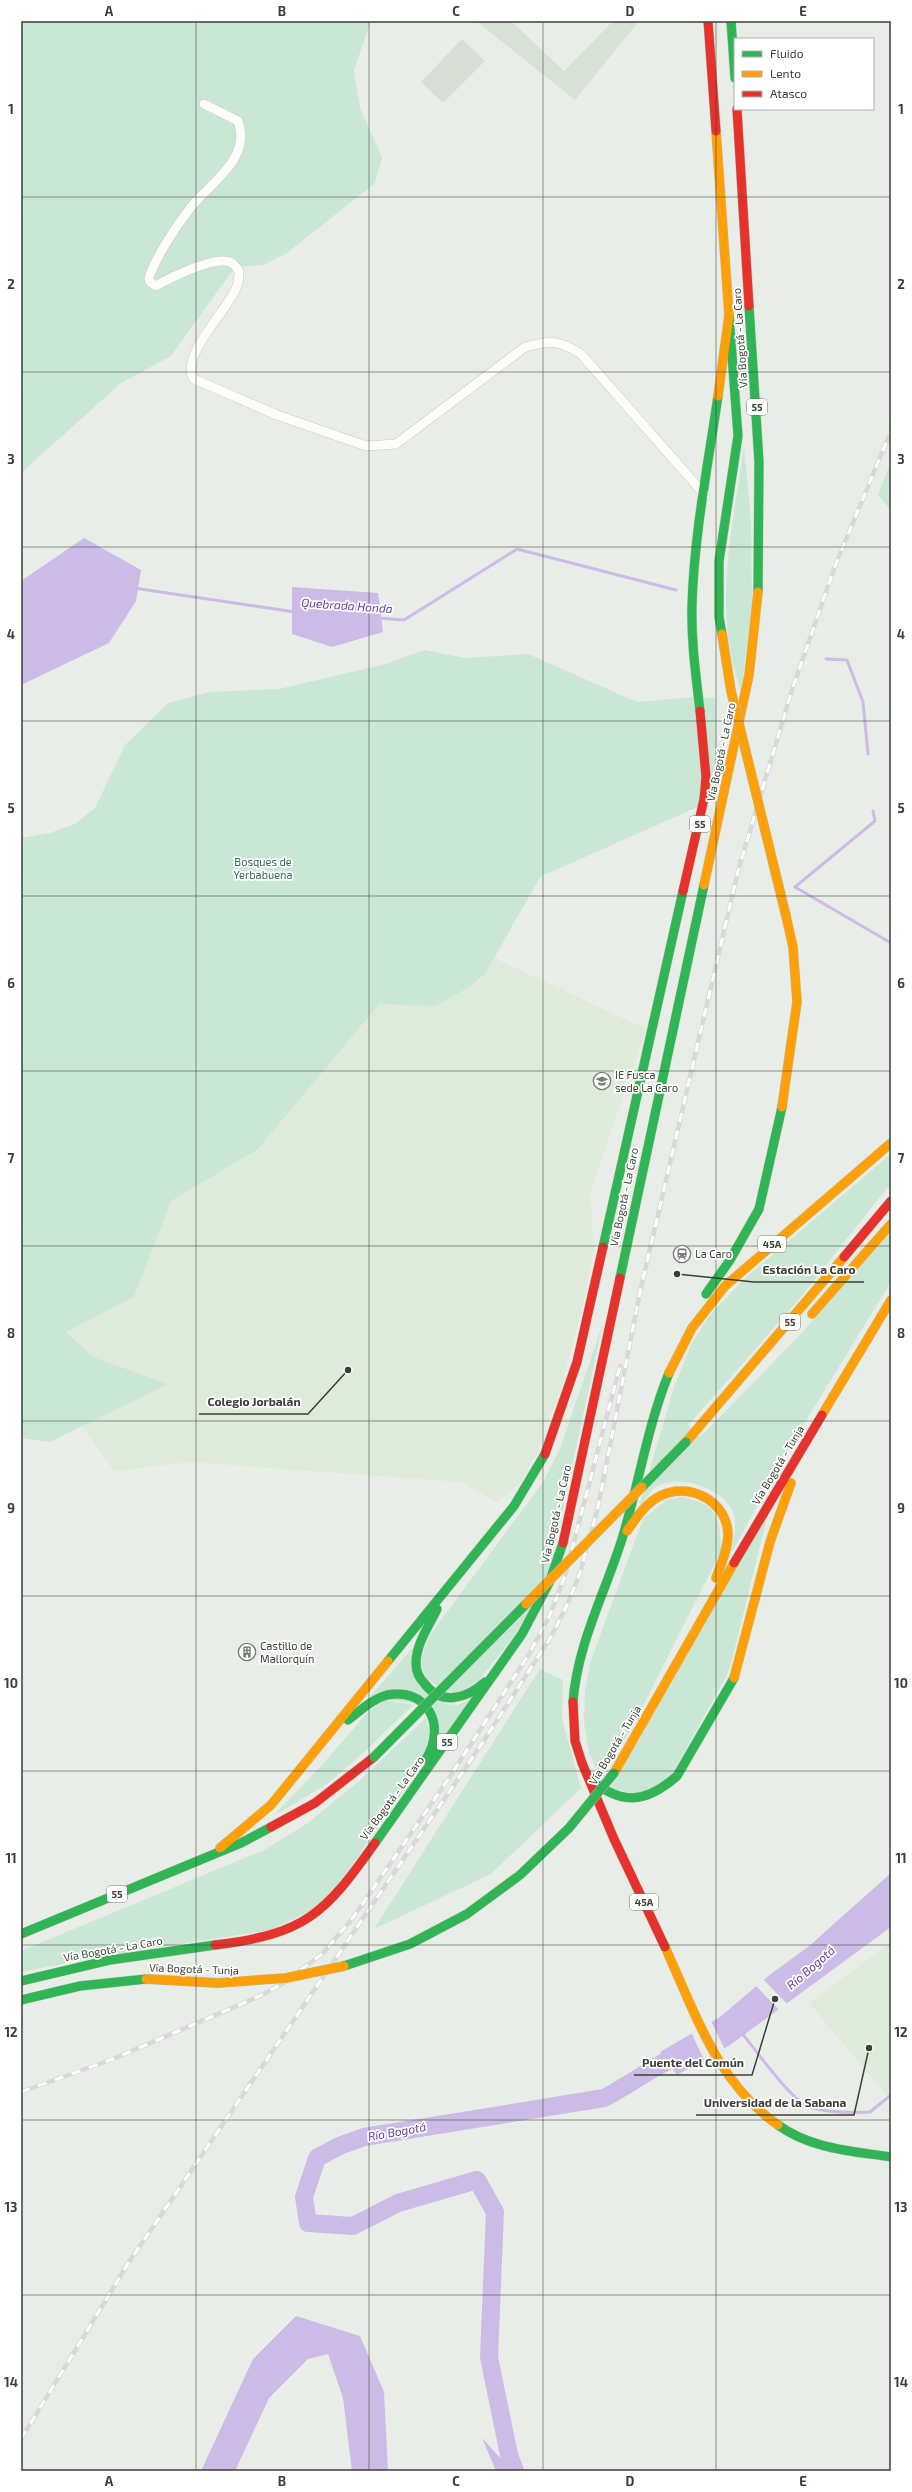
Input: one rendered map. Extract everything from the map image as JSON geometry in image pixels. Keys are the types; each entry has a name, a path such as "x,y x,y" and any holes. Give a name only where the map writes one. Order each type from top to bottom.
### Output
{"main road":[{"name":"Vía Bogotá - La Caro","path":"213,1854 271,1804 514,1506 544,1459 566,1400 586,1324 704,799 705,762 693,644 692,605 699,529 705,495 729,315 708,21"},
{"path":"731,21 734,64"},
{"name":"Vía Bogotá - La Caro","path":"21,1980 47,1973 130,1956 243,1942 281,1933 312,1918 344,1887 378,1837 506,1659 538,1609 560,1555 749,675 758,592 759,462 737,110"},
{"path":"680,1348 706,1294 730,1260 759,1208 771,1166 787,1084 797,1002 793,948 731,691 719,610 719,561 738,436 729,315"},
{"name":"45A","path":"891,1143 740,1271 708,1304 680,1348 662,1396 621,1539 584,1649 576,1678 573,1720 579,1754 606,1822 700,2025 720,2066 738,2093 750,2105 789,2134 826,2147 891,2157"},
{"name":"55","path":"686,1442 801,1310 891,1201"},
{"name":"55","path":"806,1321 891,1224"},
{"name":"Vía Bogotá - Tunja","path":"21,2000 80,1986 146,1979 216,1984 262,1982 338,1969 410,1944 478,1907 527,1870 566,1834 614,1773 705,1612 891,1300"},
{"name":"55","path":"21,1934 241,1843 315,1803 374,1757 769,1360"},
{"path":"588,1778 611,1796 638,1799 653,1795 666,1787 677,1776 688,1759 733,1680 780,1509 804,1455 835,1394"},
{"path":"621,1539 636,1519 661,1495 676,1490 692,1492 707,1497 716,1505 727,1526 728,1539 705,1612"},
{"path":"446,1590 417,1654 417,1672 433,1694 444,1698 457,1698 472,1693 506,1659"},
{"path":"321,1744 365,1707 379,1698 400,1695 412,1698 429,1710 435,1722 436,1734 433,1747 378,1837"}],"street":[{"path":"204,104 238,121 241,137 237,153 227,170 191,207 149,278 150,282 156,286 190,269 223,260 234,264 239,271 237,287 199,344 192,364 191,373 194,379 277,415 366,446 396,444 525,347 544,342 563,343 581,354 705,495"}],"shaded area":[{"path":"476,21 511,21 564,71 613,21 639,21 575,100"},
{"path":"462,39 485,61 443,103 421,82"},
{"path":"494,958 646,1029 590,1194 594,1249 584,1300 557,1402 545,1424 538,1451 519,1485 497,1502 461,1482 190,1462 114,1471 82,1426 168,1384 93,1357 66,1332 134,1297 171,1201 258,1149 379,1003 436,1006 469,987 485,974"},
{"path":"891,1943 891,2101 809,2003"}],"green space":[{"path":"21,21 371,21 354,70 360,108 382,158 375,183 287,253 263,265 235,267 171,356 121,383 21,473"},
{"path":"744,445 751,522 752,601 741,693 729,642 726,602 728,557"},
{"path":"891,461 891,510 878,495"},
{"name":"Bosques de Yerbabuena","path":"424,650 465,658 528,654 637,702 694,697 715,698 718,798 540,877 485,974 469,987 436,1006 379,1004 258,1149 171,1201 134,1297 66,1332 93,1357 168,1384 50,1442 21,1438 21,838 50,833 75,824 95,808 125,745 168,703 209,692 279,689 386,664"},
{"path":"891,1154 891,1183 796,1303 688,1425 700,1437 798,1337 891,1232 891,1282 785,1455 730,1555 735,1530 734,1515 722,1497 712,1491 702,1486 690,1483 667,1483 654,1488 639,1507 674,1387 691,1345 709,1316 744,1279"},
{"path":"603,1323 552,1559 537,1600 511,1640 478,1681 456,1694 435,1684 428,1679 424,1673 422,1658 430,1635 543,1482 561,1446"},
{"path":"683,1497 704,1504 711,1509 718,1521 721,1551 635,1722 600,1778 589,1752 584,1723 585,1691 590,1663 643,1519 666,1500"},
{"path":"769,1509 732,1660 726,1677 671,1776 641,1794 610,1789"},
{"path":"416,1644 411,1654 445,1704 457,1705 471,1700 442,1741 433,1706 370,1697"},
{"path":"540,1669 563,1680 562,1719 581,1788 491,1874 374,1929"},
{"path":"386,1700 413,1705 363,1753 327,1784 273,1816 322,1765 369,1711"},
{"path":"426,1718 430,1734 424,1755 408,1785 337,1886 316,1908 270,1930 114,1954 21,1972 21,1951 264,1850 308,1823 360,1780"}],"water":[{"path":"84,538 141,570 136,601 109,643 21,685 21,581"},
{"path":"292,587 378,593 383,632 332,647 292,634"},
{"path":"891,1873 891,1927 730,2045 677,2075 660,2052 720,2017 772,1973 808,1947"},
{"path":"296,2316 360,2336 384,2392 388,2471 352,2471 343,2398 328,2354 308,2359 269,2398 235,2471 201,2471 253,2359"},
{"path":"482,2438 512,2471 496,2471"}],"pier":[{"path":"763,1979 788,2005 780,2011 755,1985"},
{"path":"711,2021 725,2050 705,2062 691,2032"}],"waterway":[{"name":"Quebrada Honda","path":"378,618 404,620 517,549 676,590"},
{"name":"Quebrada Honda","path":"134,588 295,612"},
{"name":"Quebrada Honda","path":"826,659 847,660 863,702 868,754"},
{"name":"Quebrada Honda","path":"873,811 875,821 795,887 891,943"},
{"path":"741,2032 783,2085 801,2102 809,2107 839,2112 870,2112 891,2095"},
{"name":"Río Bogotá","path":"515,2471 509,2455 489,2357 495,2212 477,2180 398,2203 353,2226 308,2223 304,2197 317,2158 339,2146 364,2137 604,2098 667,2061 689,2051"}],"railway":[{"path":"21,2439 129,2262 479,1748 551,1637 568,1603 580,1573 598,1507 640,1292 738,871 791,693 835,566 891,431"},
{"path":"21,2092 113,2059 260,1996 284,1983 323,1953 352,1919 447,1781 529,1654 549,1617 565,1576 620,1366"}],"traffic: fast":[{"path":"731,21 734,64"},
{"path":"749,306 759,462 758,592"},
{"path":"722,634 719,617 719,561 738,436 729,315"},
{"path":"700,711 692,632 693,579 702,500 718,396"},
{"path":"620,1278 704,885"},
{"path":"603,1247 683,891"},
{"path":"706,1294 730,1260 759,1209 782,1107"},
{"path":"573,1702 580,1660 622,1539 649,1435 661,1393 669,1373"},
{"path":"642,1487 686,1442"},
{"path":"388,1661 514,1506 545,1454"},
{"path":"375,1843 522,1634 549,1583 563,1543"},
{"path":"374,1757 526,1604"},
{"path":"437,1609 418,1649 416,1666 421,1679 438,1695 454,1698 470,1693 485,1682"},
{"path":"590,1779 613,1794 634,1798 655,1792 666,1785 677,1776 734,1678"},
{"path":"348,1720 376,1699 387,1695 401,1694 413,1697 422,1703 429,1711 433,1722 434,1734 432,1746 426,1759"},
{"path":"344,1966 410,1944 467,1914 520,1875 569,1828 614,1773"},
{"path":"21,1934 241,1843 271,1827"},
{"path":"21,1981 110,1960 215,1945"},
{"path":"21,2000 80,1986 146,1979"},
{"path":"778,2125 804,2139 832,2148 891,2157"}],"traffic: slow":[{"path":"716,131 729,315 718,396"},
{"path":"704,885 749,675 758,592"},
{"path":"722,634 731,691 786,916"},
{"path":"782,1107 797,1002 793,947 786,916"},
{"path":"669,1373 692,1328 725,1286 891,1143"},
{"path":"812,1314 891,1224"},
{"path":"686,1442 844,1257"},
{"path":"822,1415 891,1300"},
{"path":"734,1678 770,1542 791,1483"},
{"path":"526,1604 642,1487"},
{"path":"627,1531 646,1507 660,1496 671,1492 683,1491 704,1497 714,1504 721,1512 726,1522 728,1534 726,1551 716,1578"},
{"path":"614,1773 734,1563"},
{"path":"220,1848 271,1805 388,1661"},
{"path":"665,1947 698,2021 723,2067 738,2088 757,2108 778,2125"},
{"path":"146,1979 218,1983 286,1978 344,1966"}],"traffic: jam":[{"path":"708,21 716,131"},
{"path":"737,110 749,306"},
{"path":"683,891 704,799 706,777 700,711"},
{"path":"844,1257 891,1201"},
{"path":"545,1454 577,1362 603,1247"},
{"path":"563,1543 620,1278"},
{"path":"734,1563 822,1415"},
{"path":"573,1702 575,1741 582,1763 614,1839 665,1947"},
{"path":"271,1827 315,1803 374,1757"},
{"path":"215,1945 271,1935 292,1927 310,1917 326,1904 341,1888 375,1843"}],"place":[{"name":"IE Fusca sede La Caro","path":"602,1081"},
{"name":"La Caro","path":"682,1254"},
{"name":"Estación La Caro","path":"677,1274"},
{"name":"Colegio Jorbalán","path":"348,1370"},
{"name":"Castillo de Mallorquín","path":"247,1652"},
{"name":"Puente del Común","path":"775,1999"},
{"name":"Universidad de la Sabana","path":"869,2048"}]}
